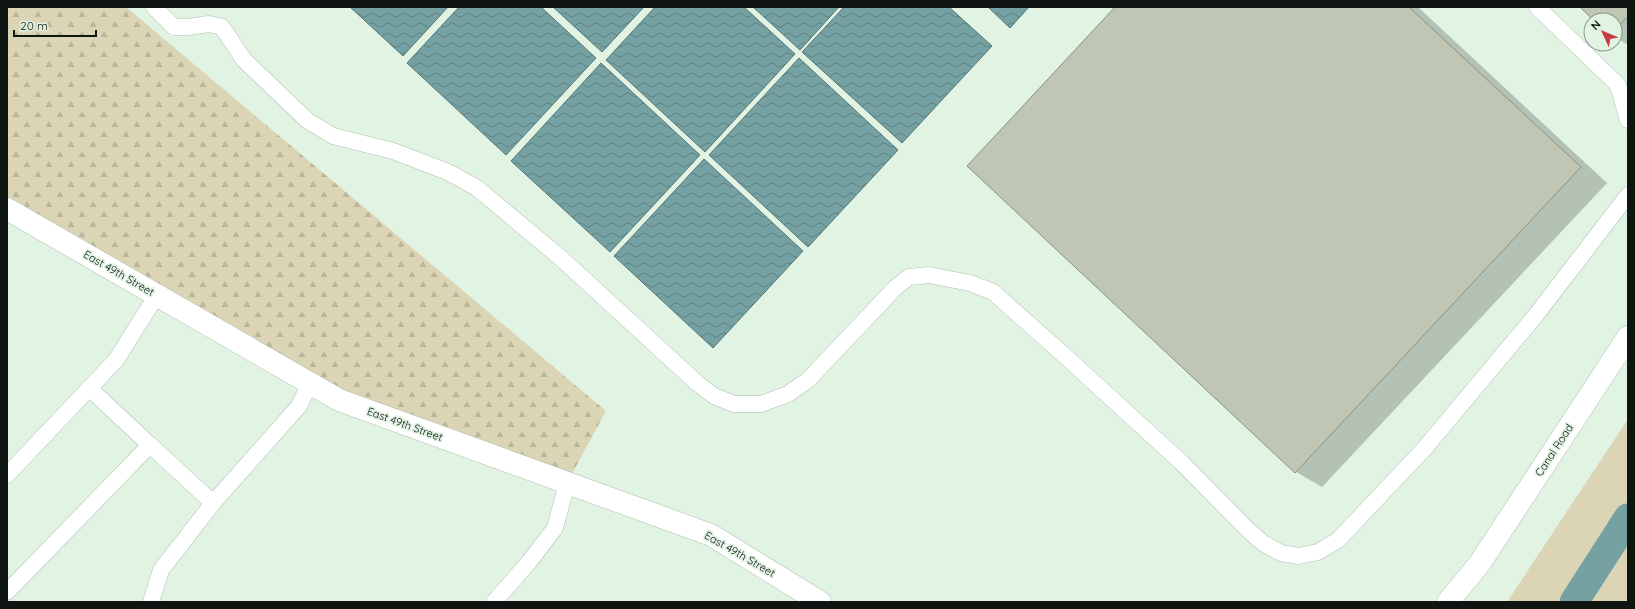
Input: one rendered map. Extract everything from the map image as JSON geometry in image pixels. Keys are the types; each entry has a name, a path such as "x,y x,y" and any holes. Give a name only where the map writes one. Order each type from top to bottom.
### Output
{"street":[{"name":"East 49th Street","path":"7,209 339,400 711,535 820,602"},
{"name":"Canal Road","path":"1448,602 1480,563 1628,338"}],"lane":[{"path":"154,7 174,27 209,24 222,27 244,60 308,121 332,136 393,151 448,172 477,188 564,260 696,383 714,396 734,404 761,404 788,394 808,380 896,287 908,277 929,275 970,283 993,292 1182,463 1258,539 1281,553 1299,556 1318,552 1338,540 1424,450 1536,315 1628,194"},
{"path":"1537,7 1618,85 1628,120"},
{"path":"7,475 116,360 157,295"},
{"path":"151,602 161,570 213,503 299,406 310,383"},
{"path":"89,388 213,503"},
{"path":"7,592 150,445"},
{"path":"494,602 530,562 555,528 567,483"}],"green space":[{"path":"7,7 126,7 606,411 567,483 339,400 7,209"},
{"path":"1628,419 1628,602 1507,602 1509,599"}],"water":[{"path":"350,7 448,7 403,56"},
{"path":"459,7 541,7 596,58 506,155 407,63"},
{"path":"553,7 644,7 602,52"},
{"path":"655,7 744,7 795,54 705,152 606,60"},
{"path":"753,7 839,7 800,50"},
{"path":"844,7 949,7 992,46 902,143 802,52"},
{"path":"988,7 1029,7 1010,28"},
{"path":"799,58 898,150 808,247 709,155"},
{"path":"601,63 700,155 610,252 511,161"},
{"path":"704,159 803,251 713,348 614,256"}],"building":[{"path":"1115,7 1409,7 1581,167 1295,473 967,166"},
{"path":"1580,7 1628,7 1628,16 1623,21 1623,12 1585,12"}],"waterway":[{"path":"1574,602 1628,518"}]}
